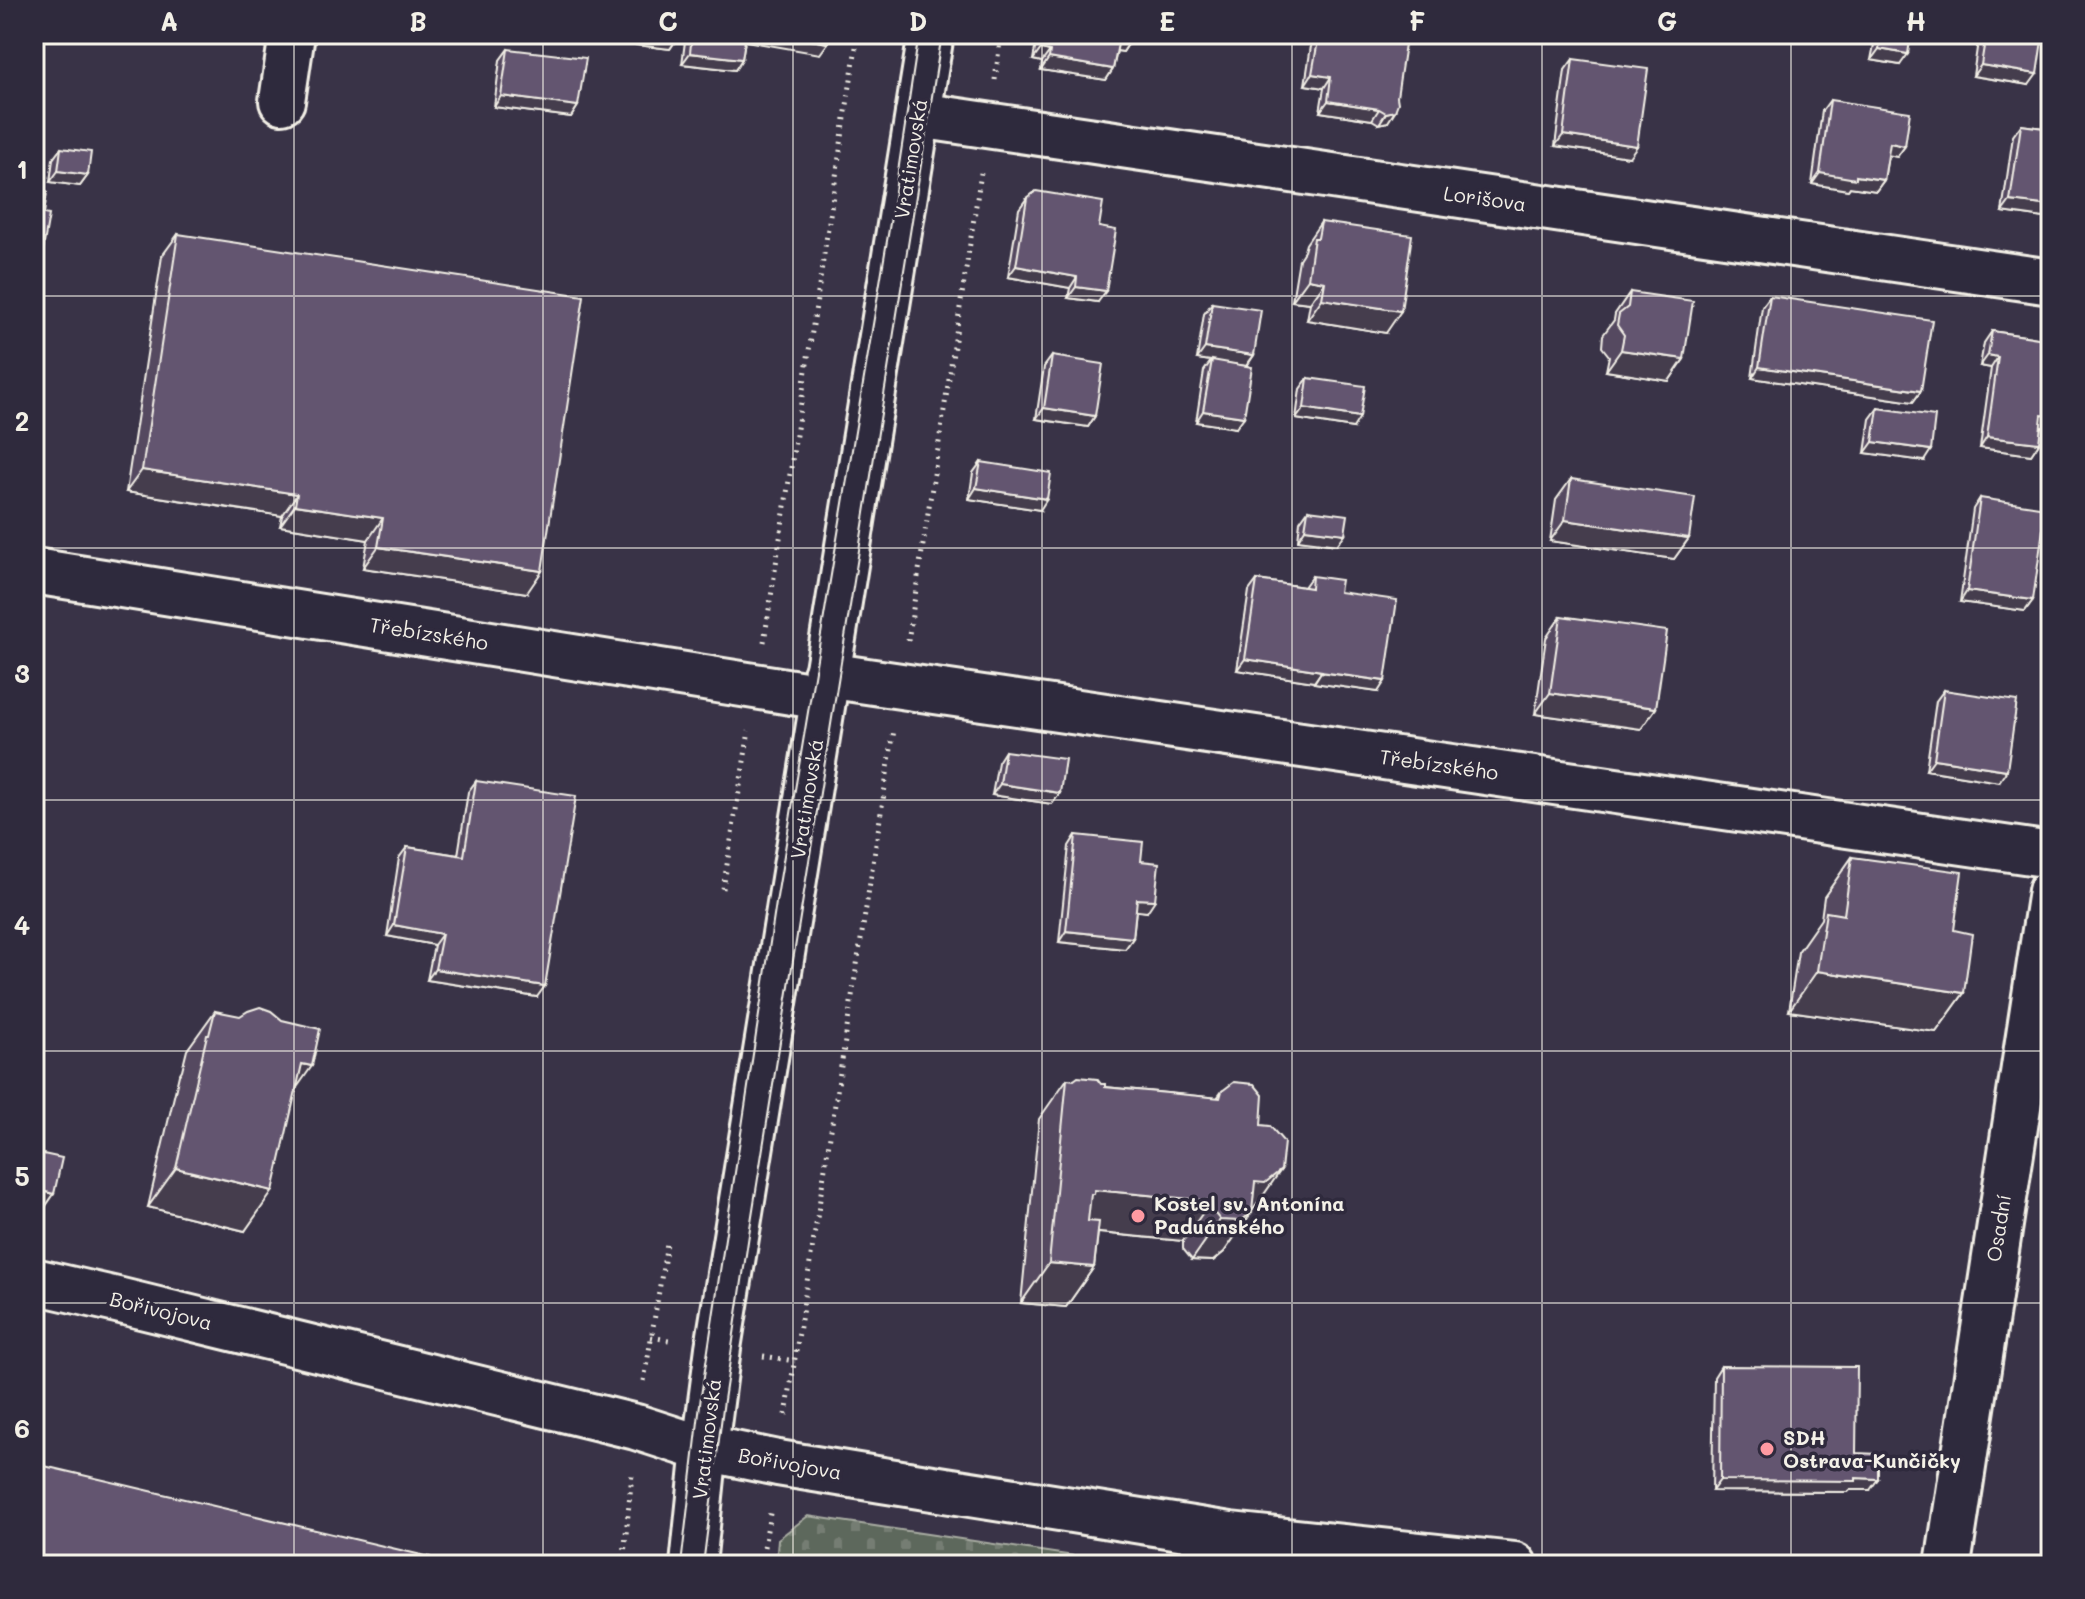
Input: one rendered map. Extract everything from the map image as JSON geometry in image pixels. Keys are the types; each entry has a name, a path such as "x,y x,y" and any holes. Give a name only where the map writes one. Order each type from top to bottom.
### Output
{"street":[{"path":"282,101 292,34"},
{"name":"Vratimovská","path":"693,1565 721,1333 931,34"},
{"name":"Lorišova","path":"918,115 2051,282"},
{"name":"Třebízského","path":"34,571 757,686 901,686 2051,855"},
{"name":"Osadní","path":"1948,1565 2051,891"},
{"name":"Bořivojova","path":"34,1281 621,1423 705,1448 778,1463 1230,1535 1514,1565"}],"path":[{"path":"723,889 858,34"},
{"path":"764,1547 1001,34"}],"green space":[{"path":"808,1516 1134,1565 776,1565 778,1539"}],"building":[{"path":"34,34 40,34 34,80"},
{"path":"692,34 746,34 742,59 690,53"},
{"path":"777,34 829,34 828,43"},
{"path":"1053,34 1132,34 1130,41 1119,39 1113,69 1049,58 1050,51 1041,49 1043,38 1052,39"},
{"path":"1339,34 1406,37 1395,111 1386,113 1379,109 1328,101 1331,77 1312,74 1319,35 1338,38"},
{"path":"1881,34 1911,34 1908,54 1879,49"},
{"path":"1986,34 2043,34 2037,74 1981,65"},
{"path":"508,49 586,58 578,106 501,96"},
{"path":"1573,59 1648,69 1637,146 1563,135"},
{"path":"1830,100 1910,112 1905,146 1890,143 1884,180 1820,173"},
{"path":"2021,125 2051,129 2051,206 2010,201"},
{"path":"61,148 91,152 88,175 58,171"},
{"path":"34,189 47,192 44,214 34,212"},
{"path":"1036,191 1103,202 1099,227 1116,230 1106,291 1076,287 1077,277 1016,266 1027,198"},
{"path":"34,212 49,215 34,301"},
{"path":"1321,222 1412,235 1401,311 1322,299 1325,282 1308,279 1314,238 1318,238"},
{"path":"178,234 584,296 542,571 378,547 383,518 295,505 297,494 142,470"},
{"path":"1630,292 1693,301 1684,359 1621,350 1624,335 1617,325 1619,314 1628,307"},
{"path":"1770,296 1932,320 1921,391 1759,367"},
{"path":"1212,303 1261,310 1254,355 1205,348"},
{"path":"1992,331 2051,340 2051,416 2042,415 2039,443 1987,437 1998,357 1988,355"},
{"path":"1052,356 1103,364 1095,416 1044,408"},
{"path":"1212,360 1252,367 1244,417 1203,411"},
{"path":"1308,378 1365,386 1360,417 1304,408"},
{"path":"34,401 40,402 34,441"},
{"path":"1878,408 1935,416 1931,450 1873,442"},
{"path":"981,462 1051,473 1047,499 976,488"},
{"path":"1571,479 1695,497 1689,538 1565,520"},
{"path":"1980,498 2046,508 2033,600 1967,591"},
{"path":"1308,510 1348,515 1345,534 1305,529"},
{"path":"1312,576 1341,580 1339,592 1397,600 1385,681 1245,659 1257,580 1311,588"},
{"path":"1561,616 1667,631 1656,708 1550,693"},
{"path":"1944,690 2017,701 2007,770 1934,759"},
{"path":"1005,751 1065,759 1060,793 1000,784"},
{"path":"476,781 576,796 545,986 435,969 442,934 394,925 407,847 464,856"},
{"path":"1076,835 1143,842 1141,861 1159,863 1155,900 1137,899 1133,938 1066,931"},
{"path":"1852,857 1962,872 1954,930 1972,934 1964,993 1817,971 1826,912 1844,915"},
{"path":"260,1007 282,1020 320,1029 312,1066 302,1064 273,1191 176,1168 215,1011 240,1016"},
{"path":"1067,1079 1097,1079 1105,1087 1220,1098 1222,1091 1234,1082 1254,1084 1263,1095 1261,1125 1270,1126 1284,1142 1281,1170 1265,1183 1255,1182 1252,1212 1241,1221 1220,1220 1211,1209 1211,1201 1095,1190 1091,1194 1088,1221 1099,1222 1094,1267 1049,1263"},
{"path":"34,1152 62,1158 54,1194 34,1189"},
{"path":"1721,1366 1857,1367 1856,1453 1878,1454 1878,1479 1720,1480"},
{"path":"40,1465 430,1557 428,1565 34,1565 34,1492"}],"tram line":[{"path":"681,1565 701,1396 776,903 919,34"},
{"path":"703,1565 750,1228 942,34"}],"place":[{"name":"Kostel sv. Antonína Paduánského","path":"1138,1216"},
{"name":"SDH Ostrava-Kunčičky","path":"1767,1449"}]}
